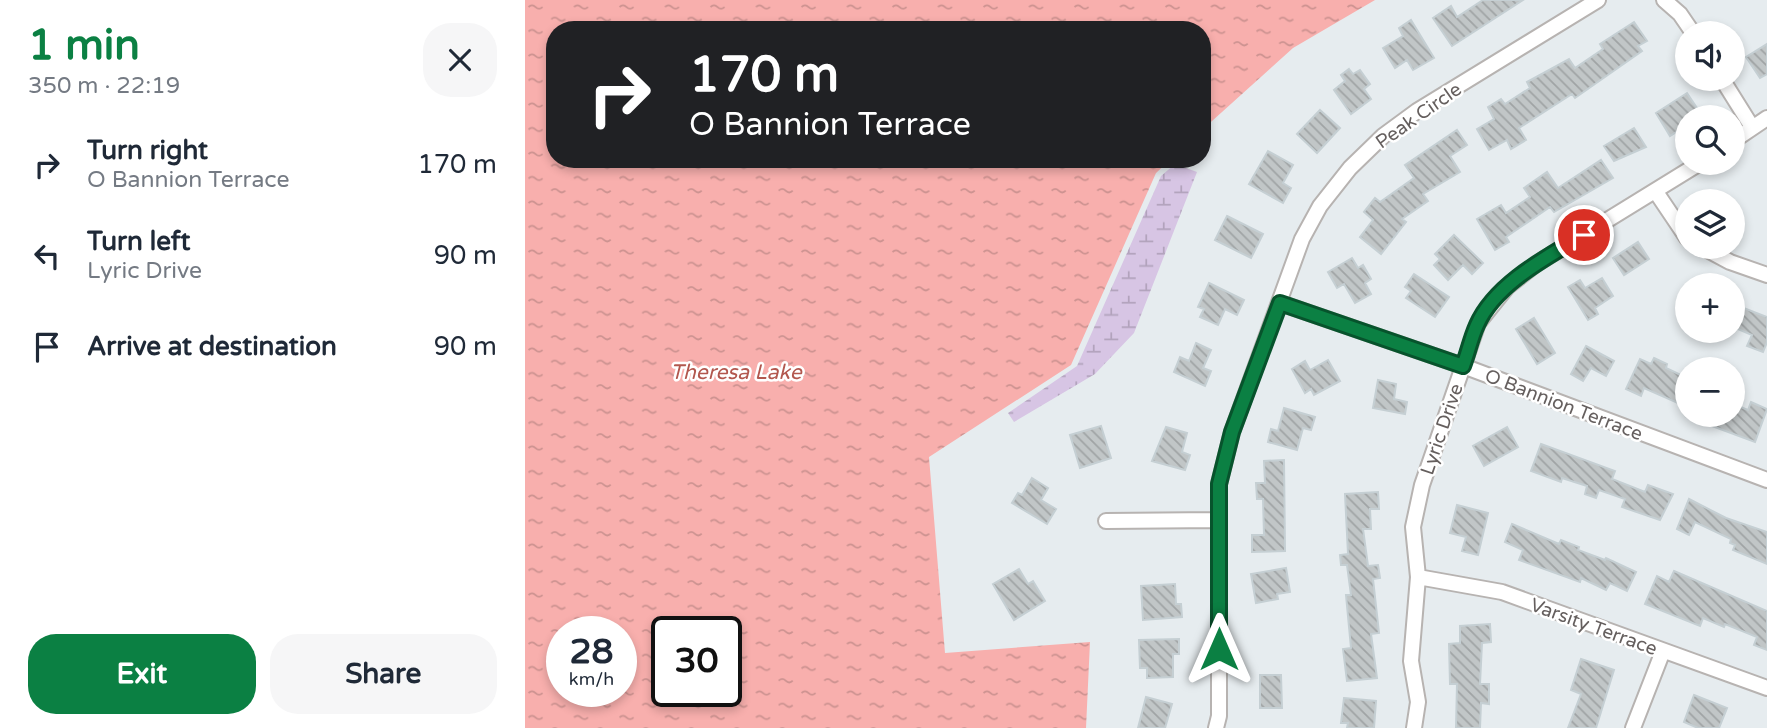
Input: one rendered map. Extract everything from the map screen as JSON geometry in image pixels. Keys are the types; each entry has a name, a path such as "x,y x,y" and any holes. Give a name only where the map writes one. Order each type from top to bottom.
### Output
{"street":[{"name":"Peak Circle","path":"1216,728 1219,716 1219,484 1232,432 1302,239 1320,206 1350,168 1383,136 1429,104 1598,0"},
{"path":"1664,0 1685,21"},
{"path":"1729,91 1752,127"},
{"path":"1745,132 1767,118"},
{"name":"Lyric Drive","path":"1414,728 1418,702 1411,661 1418,577 1413,527 1422,485 1478,323 1507,287 1536,264 1681,175"},
{"path":"1656,192 1675,220"},
{"path":"1724,259 1767,275"},
{"name":"O Bannion Terrace","path":"1280,303 1463,366 1767,480"},
{"path":"1106,521 1217,520"},
{"name":"Varsity Terrace","path":"1418,577 1502,592 1767,688"},
{"path":"1633,728 1663,651"}],"green space":[{"path":"1170,168 1186,168 1197,172 1134,333 1095,374 1014,422 1008,413 1077,366 1161,176"}],"water":[{"name":"Theresa Lake","path":"525,0 1375,0 1293,48 1211,122 1211,21 546,21 546,168 1161,168 1156,173 1071,365 929,457 945,653 1090,642 1086,728 525,728"}],"building":[{"path":"1483,0 1523,0 1452,46 1433,18 1451,6 1457,17"},
{"path":"1411,20 1434,58 1413,70 1407,60 1395,68 1383,48 1403,36 1399,28"},
{"path":"1634,22 1647,41 1638,46 1642,51 1575,98 1572,94 1519,128 1526,140 1511,149 1507,140 1489,150 1477,129 1494,119 1488,107 1501,99 1505,104 1530,88 1527,82 1569,59 1575,68 1603,49 1600,44"},
{"path":"1767,44 1767,74 1760,78 1746,57"},
{"path":"1349,69 1353,74 1360,70 1370,84 1364,89 1371,99 1351,114 1334,90 1345,81 1341,75"},
{"path":"1687,93 1695,105 1675,105 1675,133 1670,136 1656,113"},
{"path":"1320,110 1340,128 1317,153 1297,134"},
{"path":"1634,128 1646,147 1614,161 1604,146"},
{"path":"1457,130 1467,145 1450,156 1460,172 1423,194 1428,201 1402,219 1406,222 1381,254 1360,237 1373,220 1364,212 1375,198 1380,202 1414,178 1405,165"},
{"path":"1268,151 1293,165 1283,183 1291,188 1283,203 1249,184"},
{"path":"1601,160 1613,178 1554,212 1550,207 1506,237 1509,242 1495,250 1477,219 1501,205 1506,213 1530,197 1524,188 1547,172 1558,188"},
{"path":"1227,216 1263,234 1251,258 1215,240"},
{"path":"1454,235 1483,263 1472,274 1463,265 1448,280 1434,265 1440,259 1435,254"},
{"path":"1638,242 1649,259 1624,275 1613,258"},
{"path":"1352,258 1358,268 1363,265 1371,279 1365,283 1371,294 1355,303 1344,284 1337,288 1328,272"},
{"path":"1414,274 1449,297 1435,317 1406,298 1411,291 1405,287"},
{"path":"1602,278 1613,296 1595,308 1598,314 1588,320 1568,287 1580,280 1585,288"},
{"path":"1209,283 1244,300 1237,315 1225,309 1218,325 1200,317 1204,309 1198,307"},
{"path":"1745,309 1767,317 1767,342 1763,352 1747,346 1752,335 1745,332"},
{"path":"1534,318 1555,353 1537,364 1516,329"},
{"path":"1196,343 1211,350 1203,368 1211,371 1205,386 1174,372 1180,357 1189,361"},
{"path":"1586,346 1614,361 1606,376 1591,368 1583,381 1571,374"},
{"path":"1654,358 1667,364 1666,368 1675,372 1675,402 1644,388 1641,396 1626,389 1640,359 1651,364"},
{"path":"1328,360 1340,381 1314,395 1311,389 1305,393 1292,369 1305,361 1310,370"},
{"path":"1378,380 1396,384 1394,399 1407,402 1405,414 1373,408"},
{"path":"1751,402 1767,409 1755,442 1715,427 1745,427 1745,409 1748,410"},
{"path":"1284,408 1315,417 1311,430 1303,428 1297,450 1268,442 1271,429 1278,431"},
{"path":"1101,426 1111,458 1080,468 1070,435"},
{"path":"1166,427 1187,433 1182,452 1190,455 1185,470 1152,461"},
{"path":"1507,427 1518,447 1484,466 1473,446"},
{"path":"1541,444 1615,471 1612,479 1645,492 1648,485 1673,494 1660,520 1622,507 1625,499 1599,490 1596,498 1585,494 1587,486 1562,478 1561,482 1531,471"},
{"path":"1284,460 1285,551 1252,552 1252,535 1264,535 1263,499 1257,499 1256,483 1265,483 1264,461"},
{"path":"1032,478 1048,488 1041,500 1056,509 1047,524 1012,503 1018,493 1022,495"},
{"path":"1378,492 1379,509 1370,509 1371,529 1363,529 1368,566 1378,565 1380,578 1373,579 1379,633 1371,634 1377,678 1347,681 1343,649 1351,648 1346,595 1351,595 1347,565 1341,565 1340,555 1348,554 1345,494"},
{"path":"1689,499 1726,518 1767,532 1767,564 1733,550 1735,545 1730,543 1731,539 1695,522 1689,535 1677,529"},
{"path":"1457,505 1488,513 1478,555 1462,551 1466,537 1450,533"},
{"path":"1512,524 1559,544 1561,540 1579,547 1578,550 1605,560 1606,558 1636,572 1627,591 1610,583 1606,590 1581,578 1580,582 1519,560 1523,550 1505,542"},
{"path":"1286,568 1290,592 1277,594 1278,599 1256,603 1251,574"},
{"path":"1019,569 1028,584 1033,581 1045,601 1014,620 993,584"},
{"path":"1674,571 1767,611 1767,650 1754,645 1757,637 1725,624 1724,627 1703,618 1700,626 1645,604 1657,576 1669,582"},
{"path":"1175,584 1176,604 1181,604 1182,617 1143,620 1141,586"},
{"path":"1490,624 1491,642 1482,643 1480,684 1489,684 1489,704 1481,703 1480,728 1456,728 1457,684 1450,684 1449,644 1460,643 1460,626"},
{"path":"1179,639 1179,654 1173,654 1173,677 1147,678 1147,668 1140,668 1139,640"},
{"path":"1581,659 1614,670 1596,728 1568,728 1581,694 1571,690"},
{"path":"1260,675 1281,675 1282,708 1260,708"},
{"path":"1694,695 1727,708 1719,728 1698,728 1684,722"},
{"path":"1146,697 1172,704 1165,728 1138,728"},
{"path":"1344,698 1376,701 1374,728 1347,728 1348,723 1341,723"}],"route":[{"path":"1219,649 1219,484 1232,432 1280,303 1463,366 1478,323 1507,287 1536,264 1584,235"}]}
